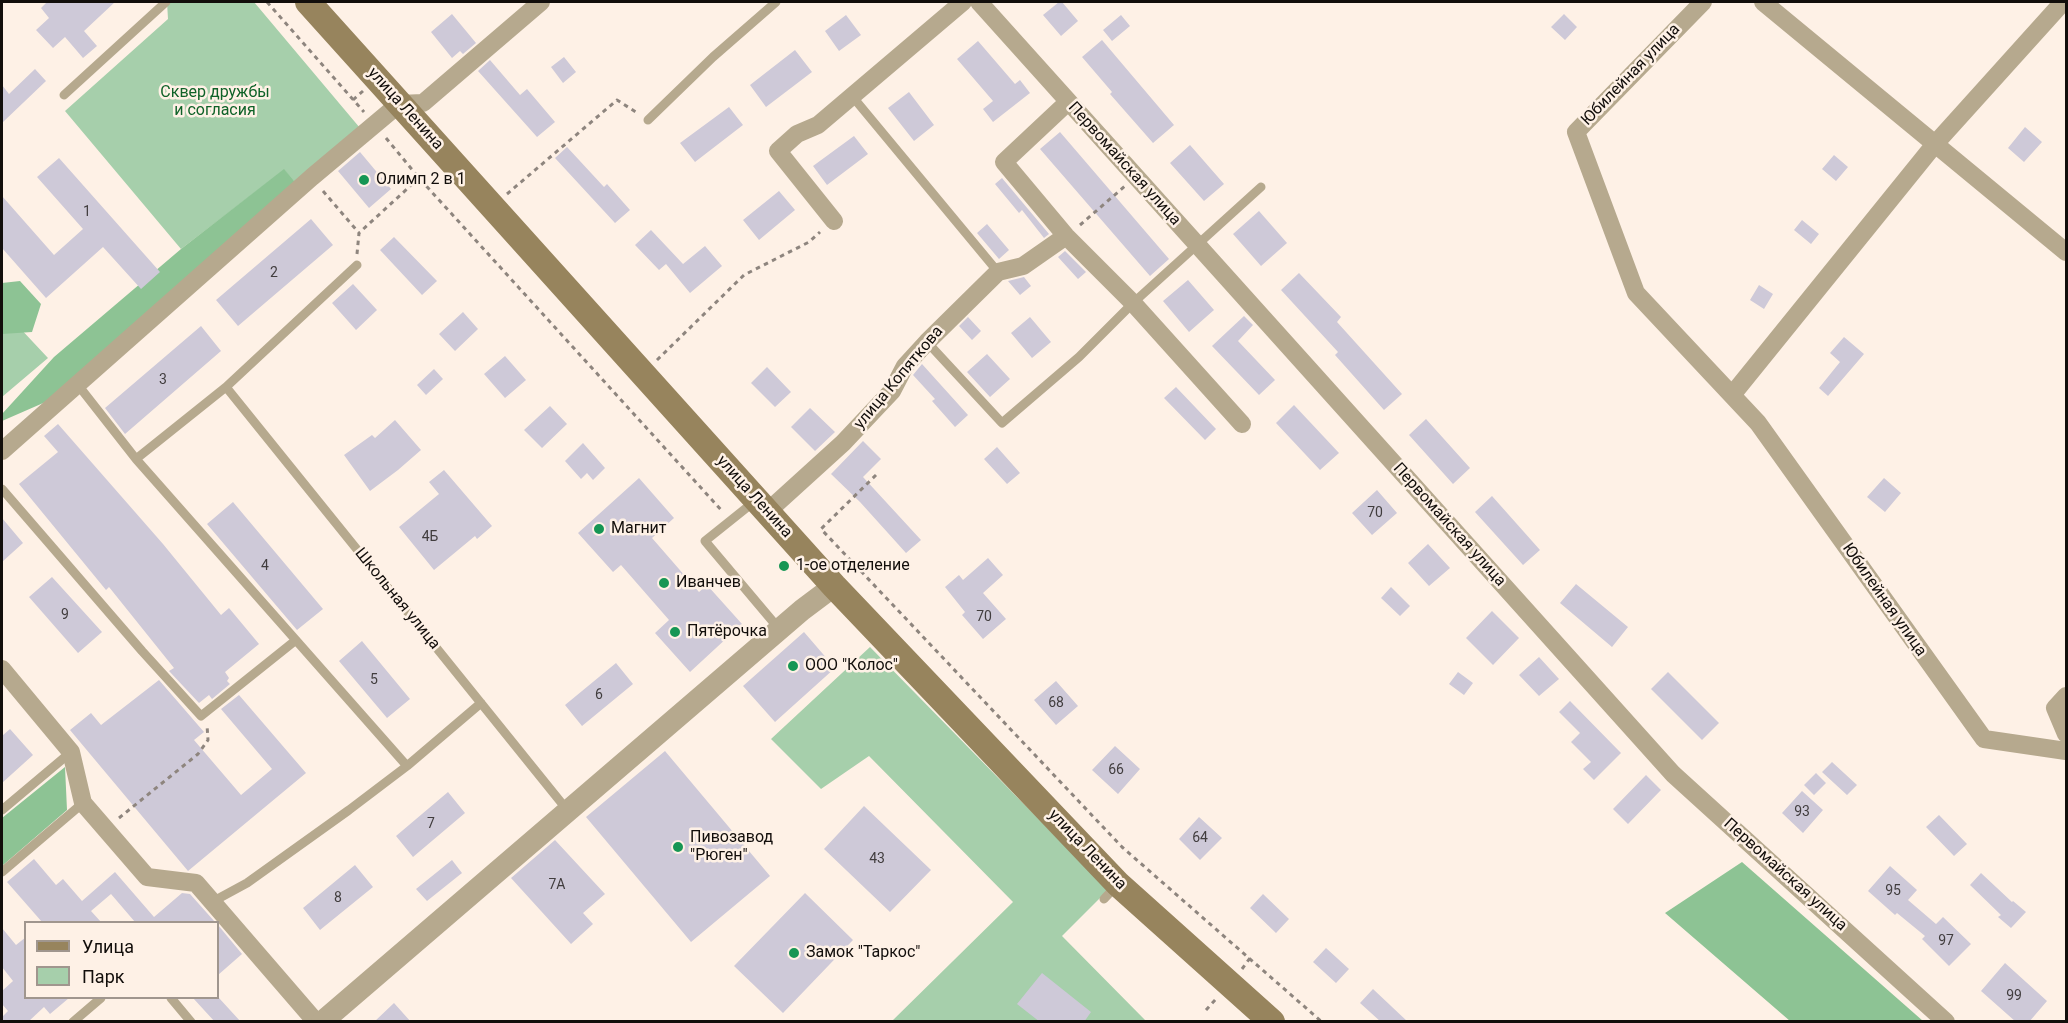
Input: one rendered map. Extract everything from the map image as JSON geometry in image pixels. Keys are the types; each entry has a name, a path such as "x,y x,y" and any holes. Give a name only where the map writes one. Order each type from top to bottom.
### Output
{"main road":[{"name":"улица Ленина","path":"308,2 1111,892 1261,1018"}],"street":[{"path":"2,451 312,177 399,104 423,103 541,2"},
{"path":"834,221 778,151 797,134 818,125 963,2"},
{"name":"Первомайская улица","path":"979,2 1673,774 1946,1022"},
{"name":"Юбилейная улица","path":"1703,2 1576,132 1636,293 1758,423 1984,739 2067,751"},
{"path":"1762,2 2067,252"},
{"path":"1732,395 1935,144 2062,2"},
{"path":"1068,102 1004,162 1066,236 1133,303 1242,424"},
{"name":"улица Копяткова","path":"762,505 851,434 892,391 905,366 998,272 1023,266 1066,236"},
{"path":"322,1022 802,610 834,586"},
{"path":"4,676 71,752 83,804 147,877 196,884 316,1022"},
{"path":"2067,696 2055,708 2067,734"}],"lane":[{"path":"64,95 166,2"},
{"path":"648,120 713,57 776,2"},
{"path":"852,96 998,272"},
{"path":"927,342 1002,423 1079,357 1133,303 1262,188"},
{"path":"136,459 226,387 357,265"},
{"path":"78,385 136,459 407,766"},
{"name":"Школьная улица","path":"226,387 568,811"},
{"path":"2,489 201,716 296,640"},
{"path":"762,505 730,520 705,541 780,630"},
{"path":"212,902 248,883 407,766 481,703"},
{"path":"2,810 71,752"},
{"path":"2,872 83,804"},
{"path":"73,1022 100,999"},
{"path":"172,999 191,1022"}],"path":[{"path":"267,2 375,124 418,178 730,520"},
{"path":"492,207 617,100 648,120"},
{"path":"312,177 359,233"},
{"path":"1066,236 1136,177"},
{"path":"357,265 359,233 418,178"},
{"path":"643,374 744,275 809,242 834,221"},
{"path":"876,475 821,529 1122,847 1322,1022"},
{"path":"106,829 198,754 208,740 208,728 201,716"}],"green space":[{"name":"Сквер дружбы и согласия","path":"167,2 254,2 360,128 296,183 284,170 181,249 65,111 168,19"},
{"path":"284,169 296,183 57,397 2,421 2,414 54,357 181,249"},
{"path":"20,281 41,304 32,332 2,334 2,283"},
{"path":"2,309 48,358 2,397"},
{"path":"870,647 1108,890 1062,936 1146,1021 892,1021 1013,902 869,756 821,789 771,739"},
{"path":"65,767 67,810 2,866 2,818"},
{"path":"1742,862 1923,1021 1790,1021 1665,913"}],"building":[{"path":"47,2 115,2 84,31 97,46 83,58 65,37 53,48 36,30 49,18 41,8"},
{"path":"1062,2 1078,21 1061,36 1043,15"},
{"path":"452,14 476,43 463,54 460,51 452,58 431,32"},
{"path":"1564,14 1577,27 1565,40 1551,27"},
{"path":"846,15 861,35 839,51 825,31"},
{"path":"1121,15 1130,26 1112,41 1103,30"},
{"path":"1102,40 1174,125 1153,143 1110,94 1112,92 1082,57"},
{"path":"978,41 1015,84 1020,80 1030,93 993,122 983,109 993,101 957,59"},
{"path":"795,50 812,72 766,107 750,85"},
{"path":"564,57 576,72 563,83 551,67"},
{"path":"490,60 520,95 527,89 555,122 537,137 478,71"},
{"path":"35,69 46,81 2,123 2,85 9,94"},
{"path":"909,92 934,125 914,141 888,108"},
{"path":"729,107 743,125 695,162 680,143"},
{"path":"2025,127 2042,142 2024,162 2008,148"},
{"path":"1060,132 1169,259 1150,276 1040,149"},
{"path":"854,136 868,154 827,185 813,166"},
{"path":"1190,145 1224,184 1204,201 1170,163"},
{"path":"567,147 604,187 607,184 630,210 615,223 555,158"},
{"name":"Олимп 2 в 1","path":"360,152 391,189 369,208 338,171"},
{"path":"1834,155 1848,167 1836,181 1822,169"},
{"path":"59,158 160,272 141,289 103,247 46,298 2,248 2,196 54,255 83,229 37,177"},
{"path":"1002,178 1049,234 1044,238 1022,210 1019,213 995,184"},
{"path":"779,191 795,210 759,240 743,220"},
{"path":"1259,211 1287,243 1261,266 1233,234"},
{"path":"311,219 333,245 238,326 216,300"},
{"path":"1802,220 1819,234 1811,244 1794,230"},
{"path":"987,224 1009,250 999,259 977,233"},
{"path":"651,230 683,264 705,246 722,266 690,293 666,264 659,270 635,245"},
{"path":"394,237 437,281 422,295 380,250"},
{"path":"1065,251 1086,272 1078,279 1058,257"},
{"path":"1299,273 1341,317 1337,322 1402,394 1384,410 1335,355 1338,352 1281,290"},
{"path":"1024,277 1031,286 1020,295 1008,281"},
{"path":"1188,280 1214,310 1189,332 1163,301"},
{"path":"353,284 377,310 356,330 332,303"},
{"path":"1759,285 1773,294 1764,309 1750,300"},
{"path":"463,312 478,329 455,351 439,334"},
{"path":"1244,316 1253,325 1238,341 1275,380 1259,395 1212,346"},
{"path":"968,317 981,331 972,340 959,326"},
{"path":"1030,317 1051,342 1032,358 1011,333"},
{"path":"201,326 221,351 125,434 105,408"},
{"path":"1844,337 1864,354 1828,396 1819,388 1840,362 1830,353"},
{"path":"987,354 1010,379 990,397 967,372"},
{"path":"505,356 526,380 505,398 484,374"},
{"path":"922,364 968,415 955,427 932,401 935,399 913,375"},
{"path":"767,367 791,392 775,407 751,383"},
{"path":"434,369 443,379 426,395 417,385"},
{"path":"1176,387 1216,429 1205,440 1164,398"},
{"path":"1294,405 1339,453 1320,470 1276,423"},
{"path":"550,406 567,424 542,448 524,430"},
{"path":"810,408 835,432 815,451 791,427"},
{"path":"1426,419 1470,468 1453,484 1409,435"},
{"path":"395,420 421,450 370,491 344,455 372,435 375,438"},
{"path":"58,424 163,544 221,615 229,608 259,644 225,672 230,684 212,699 209,695 199,703 169,671 174,668 109,587 106,590 19,484 58,452 44,436"},
{"path":"863,441 881,459 863,477 921,540 906,553 831,474"},
{"path":"583,443 605,468 593,480 587,473 581,479 565,461"},
{"path":"997,447 1020,473 1007,484 984,459"},
{"path":"444,470 492,526 477,539 475,536 434,570 399,527 439,494 429,482"},
{"path":"639,478 674,518 652,538 699,592 707,585 742,624 690,672 655,633 669,620 621,565 613,572 578,533"},
{"path":"1884,478 1901,493 1885,512 1867,497"},
{"path":"1377,490 1397,513 1372,535 1352,513"},
{"path":"1492,496 1540,550 1523,565 1475,512"},
{"path":"233,502 323,609 297,630 207,524"},
{"path":"2,518 23,543 2,562"},
{"path":"1428,544 1450,568 1429,586 1408,563"},
{"path":"988,558 1003,575 983,593 1006,619 983,639 962,615 965,612 945,587 959,575 963,580"},
{"path":"52,577 102,632 78,653 29,597"},
{"path":"1576,584 1628,627 1612,647 1560,603"},
{"path":"1391,587 1410,606 1400,616 1381,598"},
{"path":"1492,611 1519,638 1493,665 1466,638"},
{"path":"804,632 835,668 775,722 743,686"},
{"path":"362,641 410,699 387,718 339,661"},
{"path":"1539,657 1559,679 1539,696 1519,675"},
{"path":"616,663 633,684 582,726 565,705"},
{"path":"1458,672 1473,683 1464,695 1449,684"},
{"path":"1668,672 1719,723 1702,740 1651,689"},
{"path":"159,680 204,732 194,740 241,795 272,769 221,709 239,695 306,773 188,871 70,730 91,713 101,725"},
{"path":"1056,681 1078,706 1056,725 1034,700"},
{"path":"1570,701 1621,753 1594,780 1583,769 1591,762 1571,742 1580,733 1559,712"},
{"path":"10,729 33,755 2,783 2,736"},
{"path":"1115,746 1140,769 1118,794 1092,770"},
{"name":"Пивозавод \"Рюген\"","path":"665,751 770,876 691,942 586,817"},
{"path":"1832,762 1857,785 1847,795 1822,772"},
{"path":"1816,773 1826,783 1814,795 1804,785"},
{"path":"1646,775 1661,790 1628,824 1613,809"},
{"path":"1802,791 1823,810 1803,833 1782,813"},
{"path":"448,792 465,813 413,857 396,836"},
{"path":"864,806 931,870 890,912 824,849"},
{"path":"1939,815 1967,844 1954,856 1926,827"},
{"path":"1199,817 1222,838 1200,860 1179,839"},
{"path":"555,840 605,894 583,913 593,924 571,944 511,878"},
{"path":"34,859 56,885 63,879 82,901 115,872 154,917 182,893 190,894 214,921 134,921 111,894 91,911 100,921 41,921 7,882"},
{"path":"452,860 462,873 427,901 416,889"},
{"path":"355,865 373,887 320,930 303,908"},
{"path":"1890,866 1917,890 1908,900 1936,924 1943,917 1971,944 1949,966 1922,939 1925,936 1897,913 1895,915 1868,891"},
{"path":"1981,873 2026,912 2011,928 1998,917 2001,915 1970,885"},
{"name":"Замок \"Таркос\"","path":"805,893 853,940 783,1013 734,966"},
{"path":"1263,894 1289,919 1276,933 1250,908"},
{"path":"219,926 242,954 219,974"},
{"path":"2,928 16,945 24,939 24,999 68,999 50,1014 44,1007 28,1022 2,1022 2,1017 8,1011 2,1004 2,991 13,981 2,967"},
{"path":"1326,948 1349,969 1336,983 1313,962"},
{"path":"2005,963 2047,1001 2029,1022 2016,1022 1981,991"},
{"path":"1042,973 1091,1012 1084,1022 1040,1022 1017,1004"},
{"path":"1373,989 1408,1022 1381,1022 1360,1003"},
{"path":"219,998 241,1022 215,1022 194,999"},
{"path":"394,1003 411,1022 374,1022"}],"place":[{"name":"Олимп 2 в 1","path":"364,180"},
{"name":"Магнит","path":"599,529"},
{"name":"1-ое отделение","path":"784,566"},
{"name":"Иванчев","path":"664,583"},
{"name":"Пятёрочка","path":"675,632"},
{"name":"ООО \"Колос\"","path":"793,666"},
{"name":"Пивозавод \"Рюген\"","path":"678,847"},
{"name":"Замок \"Таркос\"","path":"794,953"}]}
